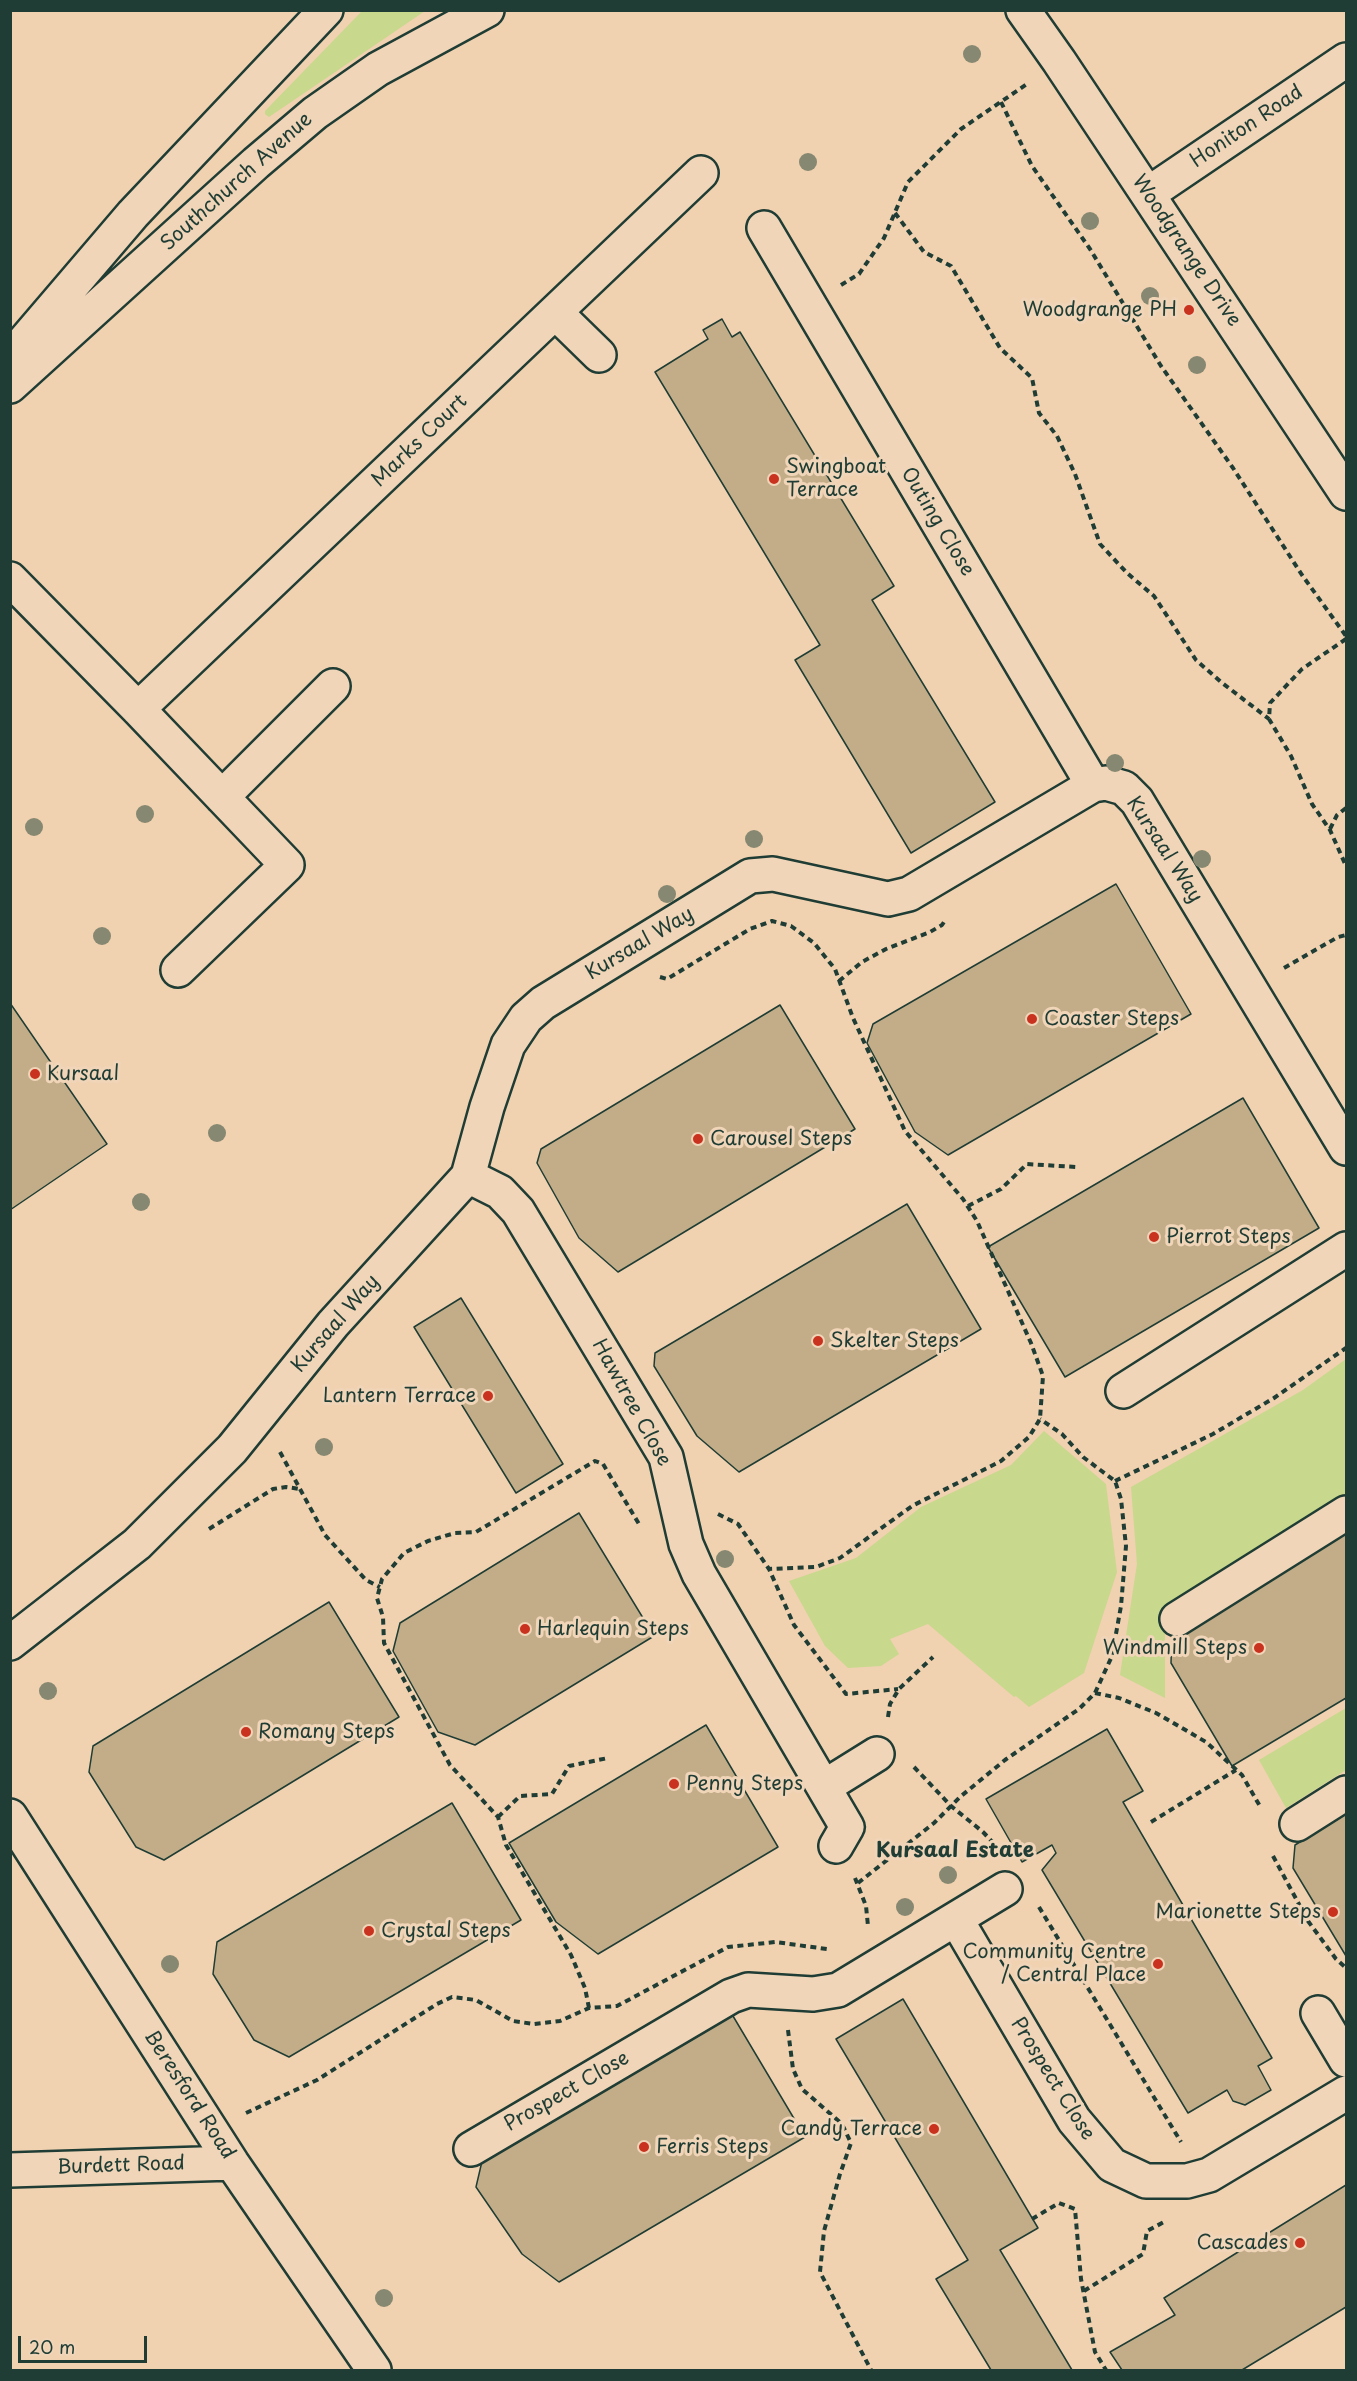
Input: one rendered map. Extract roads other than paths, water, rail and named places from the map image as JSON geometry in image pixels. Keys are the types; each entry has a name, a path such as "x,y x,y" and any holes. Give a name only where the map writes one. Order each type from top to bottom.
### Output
{"street":[{"path":"10,358 133,214 326,10"},
{"name":"Southchurch Avenue","path":"10,386 256,163 315,113 378,69 487,10"},
{"name":"Woodgrange Drive","path":"1023,10 1149,194 1347,493"},
{"name":"Honiton Road","path":"1149,194 1347,60"},
{"name":"Marks Court","path":"138,709 701,173"},
{"name":"Outing Close","path":"764,228 1093,785"},
{"path":"555,312 599,355"},
{"path":"10,579 287,865 178,970"},
{"path":"222,797 333,686"},
{"name":"Kursaal Way","path":"10,1643 137,1544 232,1449 333,1324 468,1176 487,1107 508,1045 526,1018 543,1003 724,882 750,876 813,874 888,899 909,894 1093,785 1106,783 1124,788 1137,801 1347,1148"},
{"name":"Hawtree Close","path":"468,1176 500,1192 518,1211 666,1457 686,1544 699,1574 847,1827 836,1846"},
{"path":"1123,1391 1347,1249"},
{"path":"1177,1619 1347,1513"},
{"path":"824,1787 877,1754"},
{"path":"1297,1824 1347,1794"},
{"name":"Beresford Road","path":"10,1816 232,2163 374,2370"},
{"name":"Prospect Close","path":"471,2149 731,1996 748,1990 813,1994 838,1990 1005,1890"},
{"name":"Prospect Close","path":"956,1919 1074,2120 1112,2165 1146,2181 1187,2181 1209,2175 1347,2093"},
{"path":"1318,2013 1347,2060"},
{"name":"Burdett Road","path":"10,2170 232,2163"}],"place":[{"name":"Woodgrange PH","path":"1189,310"},
{"name":"Swingboat Terrace","path":"774,479"},
{"name":"Coaster Steps","path":"1032,1019"},
{"name":"Kursaal","path":"35,1074"},
{"name":"Carousel Steps","path":"698,1139"},
{"name":"Pierrot Steps","path":"1154,1237"},
{"name":"Skelter Steps","path":"818,1341"},
{"name":"Lantern Terrace","path":"488,1396"},
{"name":"Harlequin Steps","path":"525,1629"},
{"name":"Windmill Steps","path":"1259,1648"},
{"name":"Romany Steps","path":"246,1732"},
{"name":"Penny Steps","path":"674,1784"},
{"name":"Marionette Steps","path":"1333,1912"},
{"name":"Crystal Steps","path":"369,1931"},
{"name":"Community Centre / Central Place","path":"1158,1964"},
{"name":"Candy Terrace","path":"934,2129"},
{"name":"Ferris Steps","path":"644,2147"},
{"name":"Cascades","path":"1300,2243"}],"district":[{"name":"Kursaal Estate","path":"955,1851"}]}
